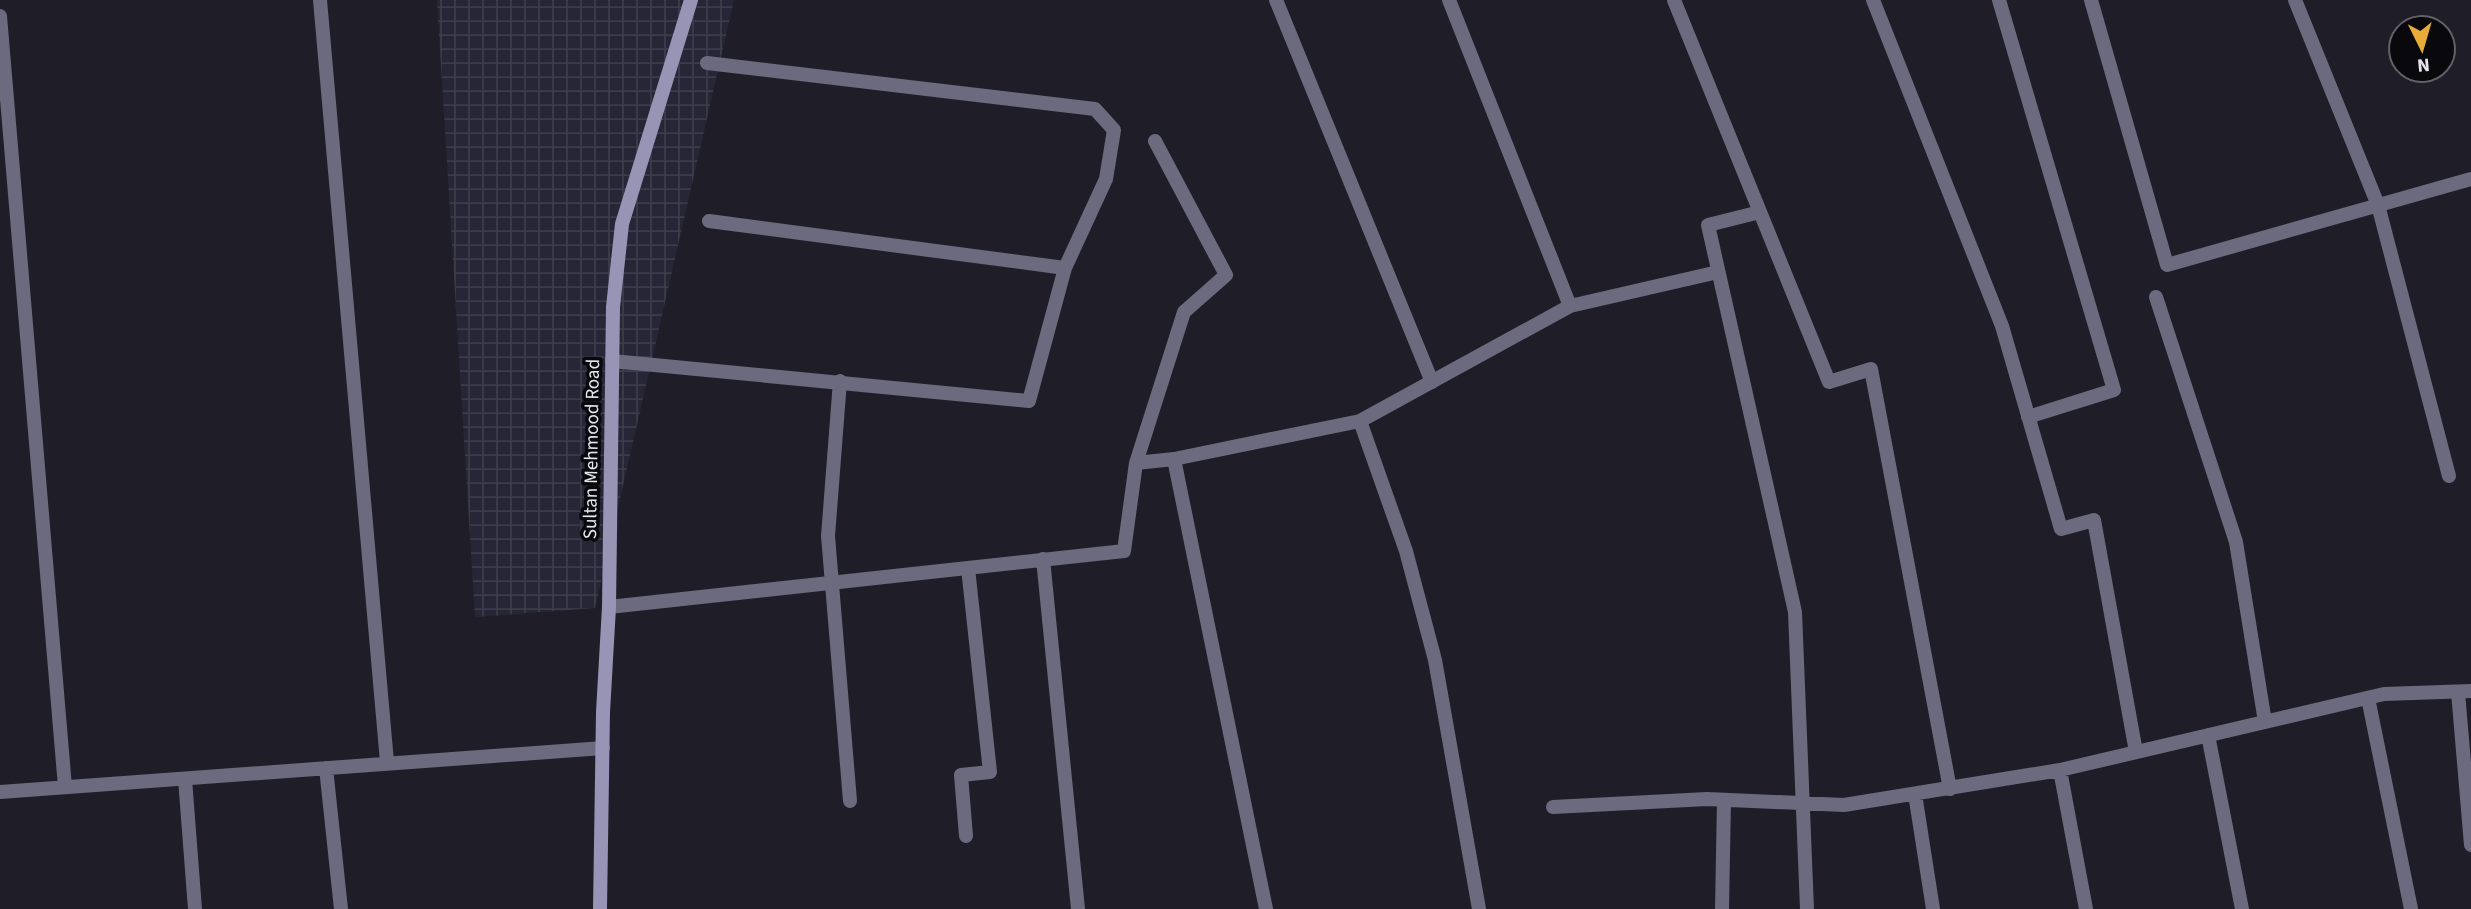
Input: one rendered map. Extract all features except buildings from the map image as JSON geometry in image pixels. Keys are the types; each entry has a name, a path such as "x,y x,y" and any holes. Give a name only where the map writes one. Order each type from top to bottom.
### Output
{"street":[{"path":"320,0 387,762"},
{"name":"Sultan Mehmood Road","path":"600,909 609,607 613,307 622,223 691,0"},
{"path":"1276,0 1432,382"},
{"path":"1449,0 1570,306"},
{"path":"1674,0 1829,382 1871,369 1950,789"},
{"path":"1873,0 2002,326 2061,529 2094,520 2136,752"},
{"path":"1999,0 2113,390 2028,417"},
{"path":"2091,0 2167,265 2471,179"},
{"path":"2295,0 2378,205 2449,477"},
{"path":"0,16 65,787"},
{"path":"612,361 1030,401 1065,268 1106,179 1114,130 1095,109 707,63"},
{"path":"609,607 1124,551 1136,463 1184,312 1226,275 1155,141"},
{"path":"1760,212 1707,225 1795,612 1807,909"},
{"path":"709,221 1065,268"},
{"path":"1136,463 1174,459 1360,421 1570,306 1718,272"},
{"path":"2156,297 2236,542 2265,722"},
{"path":"840,381 828,536 850,801"},
{"path":"1360,421 1406,551 1435,660 1479,909"},
{"path":"1174,459 1266,909"},
{"path":"1043,559 1078,909"},
{"path":"966,836 961,775 990,772 968,568"},
{"path":"1553,807 1724,800 1844,805 2060,770 2384,694 2464,691 2471,845"},
{"path":"2368,698 2411,909"},
{"path":"2208,735 2242,909"},
{"path":"0,792 603,748"},
{"path":"326,768 341,909"},
{"path":"2060,770 2086,909"},
{"path":"185,779 195,909"},
{"path":"1915,794 1933,909"},
{"path":"1722,909 1724,800"}],"shaded area":[{"path":"437,0 734,0 595,608 475,617"}]}
